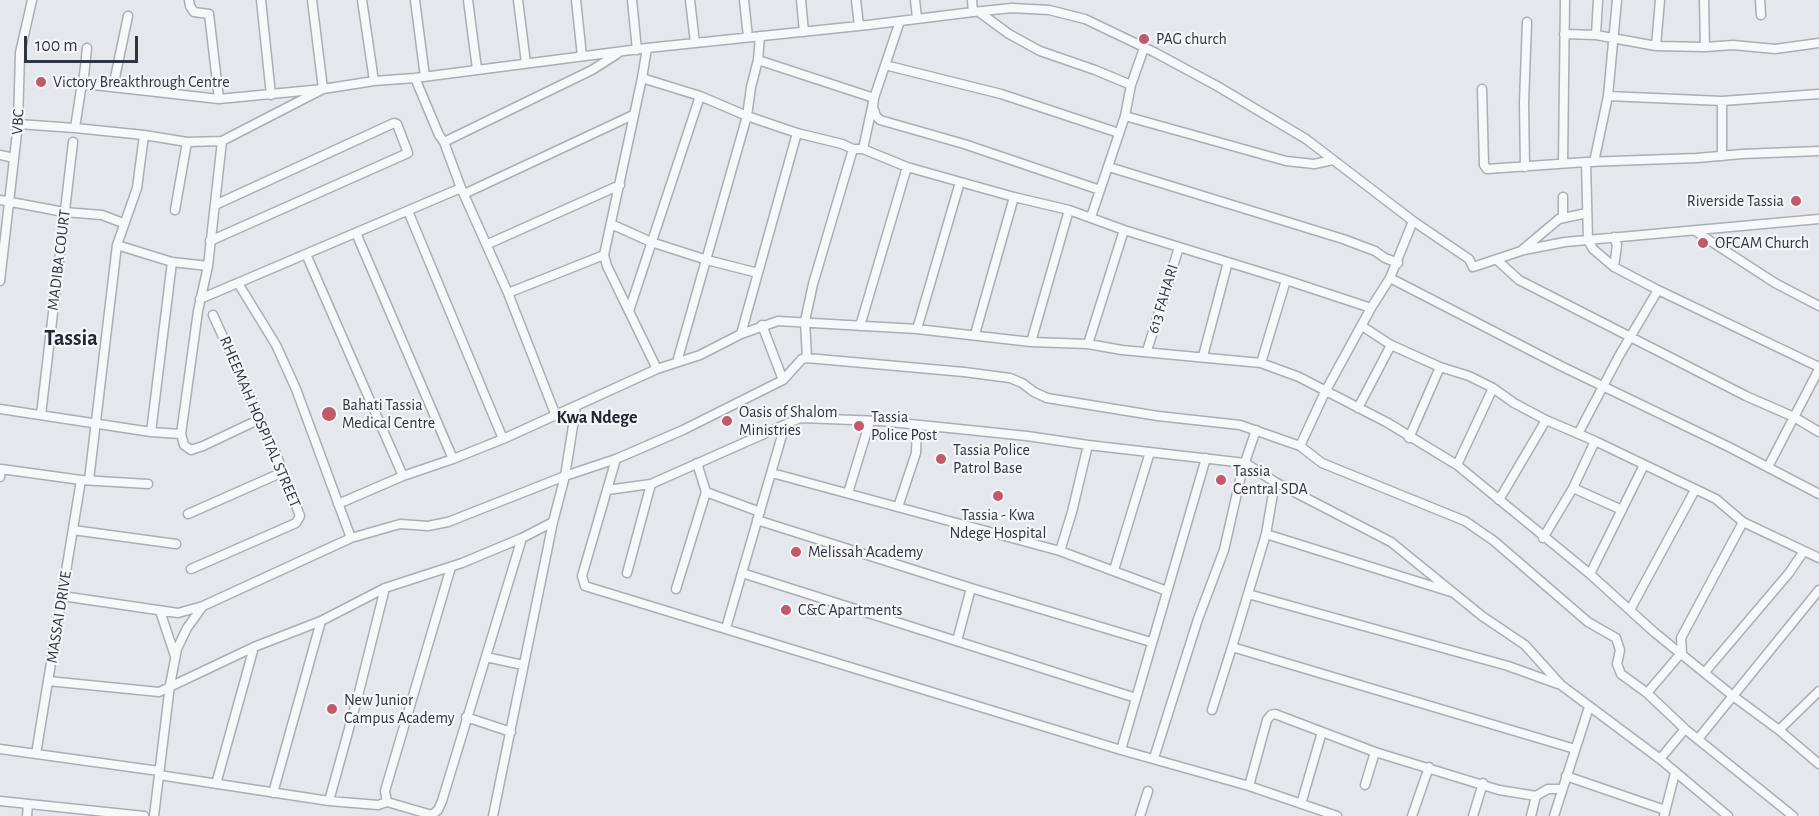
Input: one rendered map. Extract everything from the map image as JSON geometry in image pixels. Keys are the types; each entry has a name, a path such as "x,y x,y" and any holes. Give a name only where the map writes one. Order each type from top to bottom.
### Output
{"street":[{"name":"VBC","path":"0,281 18,124 20,53 32,0"},
{"path":"189,0 192,10 209,14 219,99"},
{"path":"261,0 271,95"},
{"path":"312,0 323,89"},
{"path":"362,0 375,81"},
{"path":"415,0 420,77 439,135 444,142 462,191 488,244 556,416"},
{"path":"468,0 477,69"},
{"path":"518,0 526,63"},
{"path":"576,0 582,56"},
{"path":"632,0 642,49 642,78 604,255 607,266 657,369"},
{"path":"690,0 695,43"},
{"path":"744,0 748,37"},
{"path":"801,0 804,32"},
{"path":"856,0 859,26"},
{"path":"915,0 917,18"},
{"path":"972,0 976,12 1040,51 1131,85"},
{"path":"1563,163 1565,0"},
{"path":"1596,35 1598,0"},
{"path":"1617,0 1608,96 1590,162 1588,240 1593,249 1614,267 1819,368 1768,467"},
{"path":"1656,46 1660,0"},
{"path":"1704,0 1705,47"},
{"path":"1760,0 1761,15"},
{"path":"83,85 219,99 271,95 582,56 1012,8 1068,14 1102,26 1217,86 1306,139 1413,221 1469,259 1473,267 1544,245 1819,219"},
{"path":"113,87 128,16"},
{"path":"807,358 805,321 813,284 900,21"},
{"path":"1525,167 1524,103 1527,22"},
{"path":"1564,34 1596,35 1656,46 1733,45 1775,49 1819,43"},
{"path":"677,362 747,116 758,60 760,36"},
{"path":"75,128 87,48"},
{"path":"1091,218 1125,116 1131,85 1144,48"},
{"path":"444,142 598,66 618,53"},
{"path":"758,60 874,98"},
{"path":"885,64 1001,94 1119,133"},
{"path":"642,78 700,96 747,116 797,133 858,149 907,167 1069,210 1179,248 1371,308"},
{"path":"18,124 144,135 187,142 222,141 323,89"},
{"path":"1482,89 1485,167 1487,169 1819,150"},
{"path":"1608,96 1722,101 1819,94"},
{"path":"629,311 700,96"},
{"path":"874,98 876,116 884,122 964,144 1100,190"},
{"path":"1722,101 1722,156"},
{"path":"200,300 408,211 462,191 633,115"},
{"path":"1125,116 1286,161 1314,164 1333,160"},
{"path":"210,241 408,153 397,124 394,123 215,205"},
{"path":"741,334 797,133"},
{"name":"MASSAI DRIVE","path":"36,754 62,596 95,422 117,245 137,188 144,135"},
{"path":"222,141 208,266 200,300 182,434 184,445 191,450 203,446 260,419"},
{"name":"MADIBA COURT","path":"41,415 73,142"},
{"path":"175,210 187,142"},
{"path":"0,155 14,158"},
{"path":"860,326 907,167"},
{"path":"1109,167 1343,239 1398,263"},
{"path":"917,329 960,182"},
{"path":"488,244 620,185"},
{"path":"975,334 1014,197"},
{"path":"1563,198 1563,217"},
{"path":"0,200 64,212 102,215 123,223"},
{"path":"1031,342 1069,210"},
{"path":"408,211 503,439"},
{"path":"1521,251 1540,233 1563,217 1587,213"},
{"path":"1300,446 1325,392 1398,263 1413,221"},
{"path":"611,224 651,242 706,260 758,273"},
{"path":"1088,344 1124,230"},
{"path":"1695,231 1767,278 1819,306"},
{"path":"356,233 453,459"},
{"path":"1614,237 1617,245 1614,267"},
{"path":"117,245 172,262 208,266"},
{"name":"613 FAHARI","path":"1147,351 1179,248"},
{"path":"306,254 403,476"},
{"path":"508,293 604,255"},
{"path":"1497,260 1519,280 1746,396 1794,417 1819,432"},
{"path":"151,432 172,262"},
{"path":"1203,356 1205,341 1228,262"},
{"path":"1390,278 1819,494"},
{"path":"1261,363 1286,280"},
{"path":"238,283 276,345 297,389 351,538"},
{"path":"1578,434 1658,290"},
{"name":"RHEEMAH HOSPITAL STREET","path":"191,569 298,522 300,514 213,315"},
{"path":"338,504 403,476 503,439 657,369 700,355 741,334 778,321 975,334 1031,342 1088,344 1122,350 1261,363 1299,377 1388,423 1409,438 1457,465 1733,696 1779,730 1819,764"},
{"path":"762,325 783,380"},
{"path":"1362,326 1391,345 1440,367 1469,376 1546,420 1595,441 1716,500 1743,522 1819,558"},
{"path":"1358,408 1391,345"},
{"path":"62,596 178,613 203,606 351,538 400,524 428,526 448,522 565,476 616,459 683,430 783,380 799,362 807,358 964,372 1010,378 1047,398 1158,416 1240,425 1300,446 1322,463 1465,521 1494,541 1588,622 1616,638 1620,650 1617,664 1621,674 1647,693 1685,729 1793,816"},
{"path":"1409,438 1440,367"},
{"path":"1457,465 1493,388"},
{"path":"493,816 553,522 565,476 576,407"},
{"path":"0,410 95,422 151,432 182,434"},
{"path":"607,490 651,484 800,418 870,421 1027,436 1245,463 1275,482 1391,542 1482,616 1524,645 1561,685 1660,759 1728,816"},
{"path":"1499,500 1546,420"},
{"path":"848,493 870,421"},
{"path":"726,628 785,425"},
{"path":"898,507 916,453 917,425"},
{"path":"1154,758 1198,619 1224,550 1245,463 1256,430"},
{"path":"1543,538 1572,488 1595,441"},
{"path":"1060,551 1088,445"},
{"path":"1114,570 1150,452"},
{"path":"1121,750 1206,458"},
{"path":"616,459 582,576 585,586 1121,750 1249,786 1337,816"},
{"path":"676,589 706,492 697,463"},
{"path":"1590,574 1644,465"},
{"path":"0,477 0,469 85,480 148,484"},
{"path":"188,514 283,472"},
{"path":"772,473 1060,551 1167,591"},
{"path":"1212,710 1266,534 1275,482"},
{"path":"627,573 651,484"},
{"path":"1572,488 1622,510"},
{"path":"1630,610 1695,490"},
{"path":"706,492 759,516 971,588 1151,642"},
{"path":"48,681 159,692 254,647 321,621 385,588 451,567 522,538 553,522"},
{"path":"1647,693 1682,652 1681,638 1743,522"},
{"path":"74,530 176,544"},
{"path":"1266,534 1456,594"},
{"path":"0,749 159,773 273,794 378,805 387,802 432,815 436,813 442,801 522,538"},
{"path":"1705,672 1789,573 1804,551"},
{"path":"387,802 385,791 451,567"},
{"path":"742,573 1136,698"},
{"path":"329,801 385,588"},
{"path":"957,641 971,588"},
{"path":"1698,739 1819,590"},
{"path":"1248,594 1508,666 1561,685"},
{"path":"154,816 175,656 182,637 203,606"},
{"path":"160,611 175,656"},
{"path":"273,794 321,621"},
{"path":"216,784 254,647"},
{"path":"1232,647 1575,749"},
{"path":"486,657 523,665"},
{"path":"1779,730 1819,692"},
{"path":"1554,816 1589,707"},
{"path":"1249,786 1267,720 1275,714 1374,752 1483,783 1499,790 1536,796 1548,789 1562,789"},
{"path":"466,717 511,732"},
{"path":"1660,759 1685,729"},
{"path":"1301,804 1322,732"},
{"path":"1365,785 1374,752"},
{"path":"1412,816 1429,767"},
{"path":"1566,776 1664,813 1675,773"},
{"path":"1473,816 1483,783"},
{"path":"1140,816 1148,791"},
{"path":"1531,816 1536,796"},
{"path":"0,801 144,816"},
{"path":"27,816 28,804"}],"place":[{"name":"PAG church","path":"1144,39"},
{"name":"Victory Breakthrough Centre","path":"41,82"},
{"name":"Riverside Tassia","path":"1796,201"},
{"name":"OFCAM Church","path":"1703,243"},
{"name":"Bahati Tassia Medical Centre","path":"329,414"},
{"name":"Oasis of Shalom Ministries","path":"727,421"},
{"name":"Tassia Police Post","path":"859,426"},
{"name":"Tassia Police Patrol Base","path":"941,459"},
{"name":"Tassia Central SDA","path":"1221,480"},
{"name":"Tassia - Kwa Ndege Hospital","path":"998,496"},
{"name":"Melissah Academy","path":"796,552"},
{"name":"C&C Apartments","path":"786,610"},
{"name":"New Junior Campus Academy","path":"332,709"}],"district":[{"name":"Tassia","path":"71,338"},
{"name":"Kwa Ndege","path":"597,418"}]}
